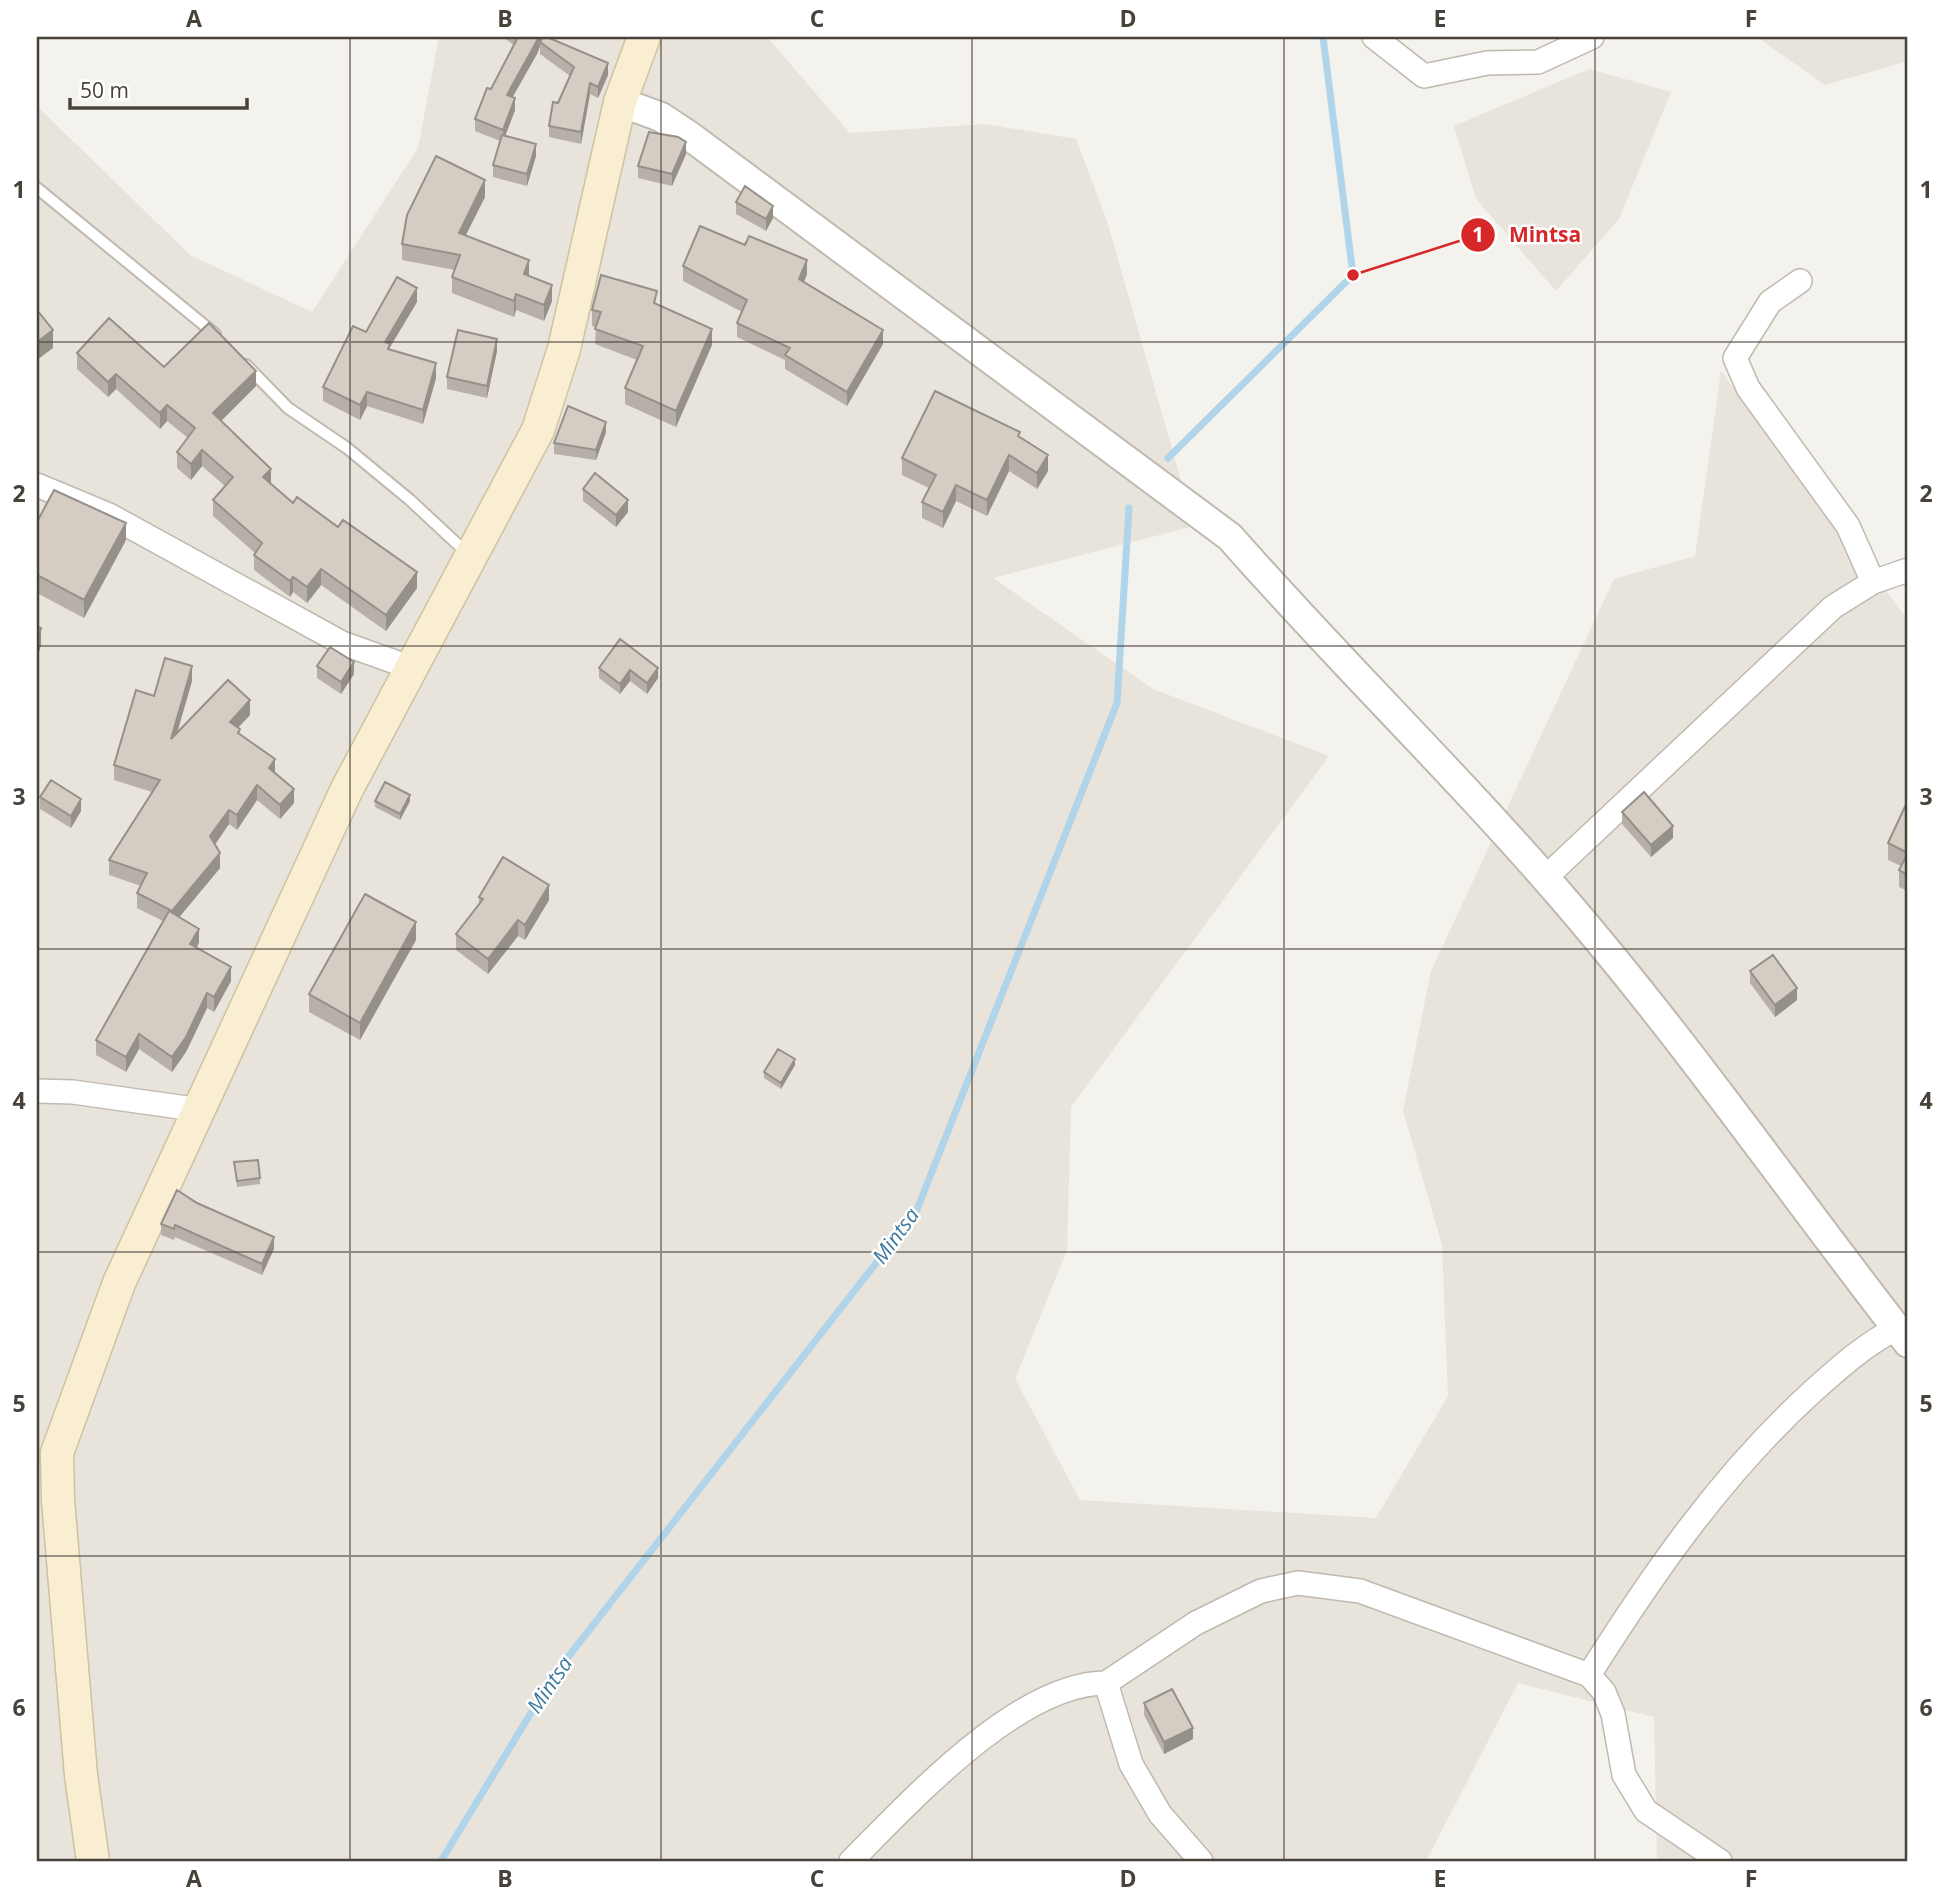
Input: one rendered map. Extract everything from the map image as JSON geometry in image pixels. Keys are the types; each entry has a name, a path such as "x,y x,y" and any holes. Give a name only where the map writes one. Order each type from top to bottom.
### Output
{"main road":[{"path":"93,1861 80,1774 58,1500 57,1453 119,1283 347,789 472,559 538,430 564,349 620,102 644,37"}],"street":[{"path":"1374,37 1424,76 1487,62 1538,62 1592,37"},
{"path":"620,102 661,117 691,137 1230,537 1288,603 1451,772 1545,878 1677,1036 1902,1335 1865,1345 1782,1420 1723,1484 1686,1529 1589,1675"},
{"path":"1800,281 1770,302 1735,358 1748,388 1848,526 1873,582"},
{"path":"37,485 109,514 342,643 412,668"},
{"path":"1545,878 1833,607 1873,582 1908,570"},
{"path":"37,1091 73,1092 201,1110"},
{"path":"851,1861 913,1799 980,1740 1048,1695 1082,1683 1106,1683 1196,1623 1261,1591 1298,1583 1360,1591 1589,1675 1604,1692 1614,1714 1624,1775 1646,1811 1720,1861"},
{"path":"1106,1683 1131,1764 1160,1814 1201,1861"}],"lane":[{"path":"37,188 143,272 226,345"},
{"path":"235,354 288,408 358,457 472,559"}],"shaded area":[{"path":"439,37 767,37 850,133 985,124 1076,139 1107,221 1194,526 993,578 1153,689 1329,756 1071,1107 1067,1250 1015,1379 1080,1500 1376,1518 1448,1396 1442,1245 1403,1111 1431,971 1614,579 1695,556 1721,371 1908,620 1908,1861 1657,1861 1654,1717 1518,1683 1426,1861 37,1861 37,106 190,255 312,312 418,148"},
{"path":"1757,37 1908,37 1908,61 1825,85"},
{"path":"1589,69 1671,92 1619,219 1556,291 1476,199 1454,126"}],"building":[{"path":"518,37 539,37 507,95 515,98 503,130 475,119 487,88 491,89"},
{"path":"543,37 608,63 598,87 590,83 581,132 549,126 553,102 558,103 574,67 540,42"},
{"path":"649,132 678,137 686,142 672,174 638,166"},
{"path":"502,135 536,144 527,174 493,165"},
{"path":"436,156 485,180 459,233 529,260 524,274 552,285 544,305 516,294 514,301 452,277 460,255 402,244 407,215"},
{"path":"745,186 773,206 766,219 736,202"},
{"path":"700,226 745,245 749,236 807,260 799,279 883,330 847,392 785,355 790,348 737,323 747,300 683,266"},
{"path":"601,275 657,291 654,303 712,329 676,411 625,388 643,346 595,329 601,312 592,310"},
{"path":"397,277 417,288 385,342 390,344 388,349 436,363 423,410 367,392 360,405 323,387 353,326 366,332"},
{"path":"37,310 53,330 37,342"},
{"path":"109,318 164,367 209,323 256,371 213,413 271,469 263,477 293,503 297,497 338,527 343,520 417,572 386,615 321,569 307,587 293,577 290,581 254,555 262,543 213,500 233,477 202,450 191,464 177,452 195,428 167,405 160,413 116,374 108,382 77,353"},
{"path":"458,330 497,339 487,386 447,377"},
{"path":"935,391 1020,432 1018,436 1048,455 1037,473 1009,455 987,500 956,485 943,512 922,502 936,475 902,458"},
{"path":"568,406 606,422 596,450 554,443"},
{"path":"595,473 628,500 616,515 583,489"},
{"path":"54,490 126,523 84,600 37,575 37,522"},
{"path":"37,627 41,628 37,644"},
{"path":"620,639 658,668 647,683 630,670 620,684 599,668"},
{"path":"330,647 354,662 341,682 317,666"},
{"path":"165,658 192,666 171,739 228,680 250,700 230,722 240,729 238,733 275,759 269,768 294,789 280,805 257,785 237,815 229,810 210,836 220,853 172,911 137,893 147,873 109,860 160,780 114,765 136,690 154,696"},
{"path":"51,780 81,799 71,816 40,797"},
{"path":"385,782 410,795 400,814 375,801"},
{"path":"1644,792 1673,826 1651,845 1622,812"},
{"path":"1908,800 1908,853 1888,843"},
{"path":"1908,853 1908,875 1899,870"},
{"path":"503,857 549,885 525,925 518,920 488,959 456,934 483,899 479,897"},
{"path":"365,894 416,922 360,1023 309,994"},
{"path":"169,911 199,929 190,944 231,967 214,997 207,993 186,1037 172,1057 139,1034 126,1057 96,1040"},
{"path":"1773,955 1797,988 1775,1005 1750,971"},
{"path":"778,1049 795,1059 781,1083 764,1072"},
{"path":"258,1160 260,1178 237,1181 234,1162"},
{"path":"177,1190 197,1203 274,1237 262,1264 175,1225 174,1229 161,1224"},
{"path":"1172,1689 1193,1728 1164,1742 1144,1703"}],"waterway":[{"name":"Mintsa","path":"1168,458 1353,275 1323,37"},
{"name":"Mintsa","path":"441,1861 554,1675 916,1212 1117,703 1129,508"}],"place":[{"name":"Mintsa","path":"1353,275"}]}
